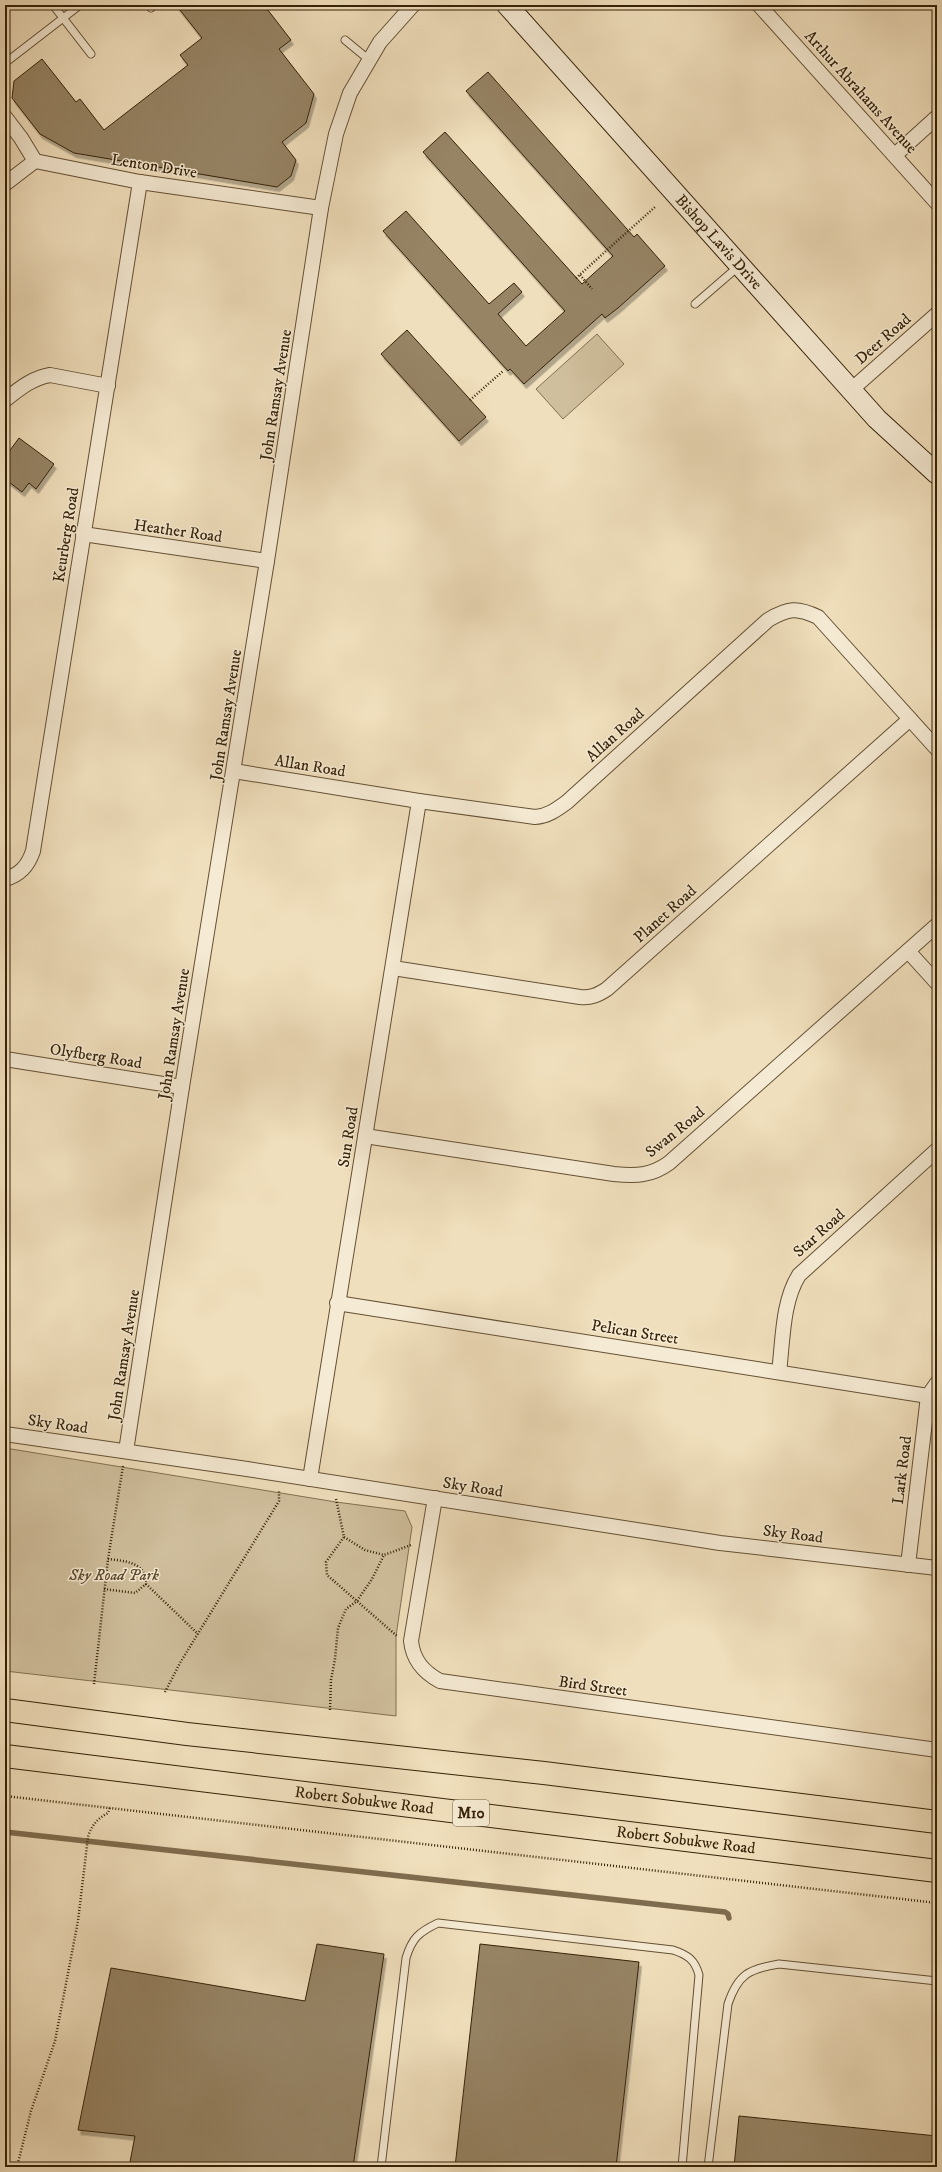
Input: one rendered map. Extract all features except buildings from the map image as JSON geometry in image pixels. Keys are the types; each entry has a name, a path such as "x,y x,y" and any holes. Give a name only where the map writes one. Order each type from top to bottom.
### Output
{"main road":[{"path":"5,1710 187,1734 544,1773 937,1822"},
{"name":"Robert Sobukwe Road","path":"5,1756 937,1871"}],"street":[{"name":"John Ramsay Avenue","path":"125,1457 182,1087 268,561 321,208 342,113 368,59 392,27 413,5"},
{"name":"Bishop Lavis Drive","path":"507,5 851,390 888,430 937,474"},
{"name":"Arthur Abrahams Avenue","path":"759,5 937,203"},
{"path":"5,117 21,138 35,161 5,184"},
{"path":"895,155 937,117"},
{"name":"Lenton Drive","path":"35,161 140,182 321,208"},
{"name":"Keurberg Road","path":"5,879 14,877 24,869 33,851 140,182"},
{"name":"Deer Road","path":"851,390 937,314"},
{"path":"5,400 27,383 40,376 50,375 108,386"},
{"name":"Heather Road","path":"83,534 268,561"},
{"name":"Allan Road","path":"234,771 419,801 535,817 548,815 572,796 768,620 788,610 799,609 818,617 937,749"},
{"name":"Planet Road","path":"393,968 580,997 589,998 597,995 607,989 910,719"},
{"name":"Sun Road","path":"310,1479 337,1303 393,968 419,801"},
{"name":"Swan Road","path":"365,1136 614,1174 629,1176 648,1174 669,1163 937,925"},
{"path":"908,951 937,983"},
{"name":"Olyfberg Road","path":"5,1059 182,1087"},
{"name":"Star Road","path":"779,1372 789,1298 792,1286 799,1275 937,1150"},
{"name":"Pelican Street","path":"337,1303 928,1396"},
{"name":"Lark Road","path":"908,1565 928,1396 937,1383"},
{"name":"Sky Road","path":"5,1434 125,1457 280,1474 720,1543 937,1568"},
{"name":"Bird Street","path":"435,1498 411,1640 414,1656 424,1672 440,1681 937,1750"}],"lane":[{"path":"53,5 91,54"},
{"path":"5,63 80,5"},
{"path":"345,40 368,59"},
{"path":"695,304 739,265"},
{"path":"381,2167 394,2039 406,1958 411,1942 418,1935 438,1923 673,1950 692,1959 696,1964 699,1975 682,2167"},
{"path":"708,2167 728,2004 732,1991 743,1976 762,1967 779,1964 937,1981"}],"path":[{"path":"576,278 655,207"},
{"path":"580,275 592,289"},
{"path":"470,400 503,371"},
{"path":"94,1684 108,1559 125,1457"},
{"path":"165,1692 198,1634 279,1501 280,1474"},
{"path":"335,1483 336,1502 344,1537 365,1550 384,1555 413,1544 428,1545"},
{"path":"344,1537 326,1562 327,1575 399,1638 411,1640"},
{"path":"330,1710 331,1680 338,1628 346,1609 357,1601 372,1579 384,1555"},
{"path":"108,1559 124,1560 137,1565 146,1576 146,1584 198,1634"},
{"path":"104,1589 135,1593 146,1584"},
{"path":"5,1796 937,1903"},
{"path":"17,2167 31,2111 55,2041 78,1921 88,1837 90,1830 100,1817 108,1813 110,1807"}],"green space":[{"path":"597,334 624,364 563,419 536,389"},
{"name":"Sky Road Park","path":"5,1448 336,1502 405,1511 412,1527 396,1636 396,1716 5,1671"}],"waterway":[{"path":"5,1832 725,1912 728,1914 729,1918"}]}
